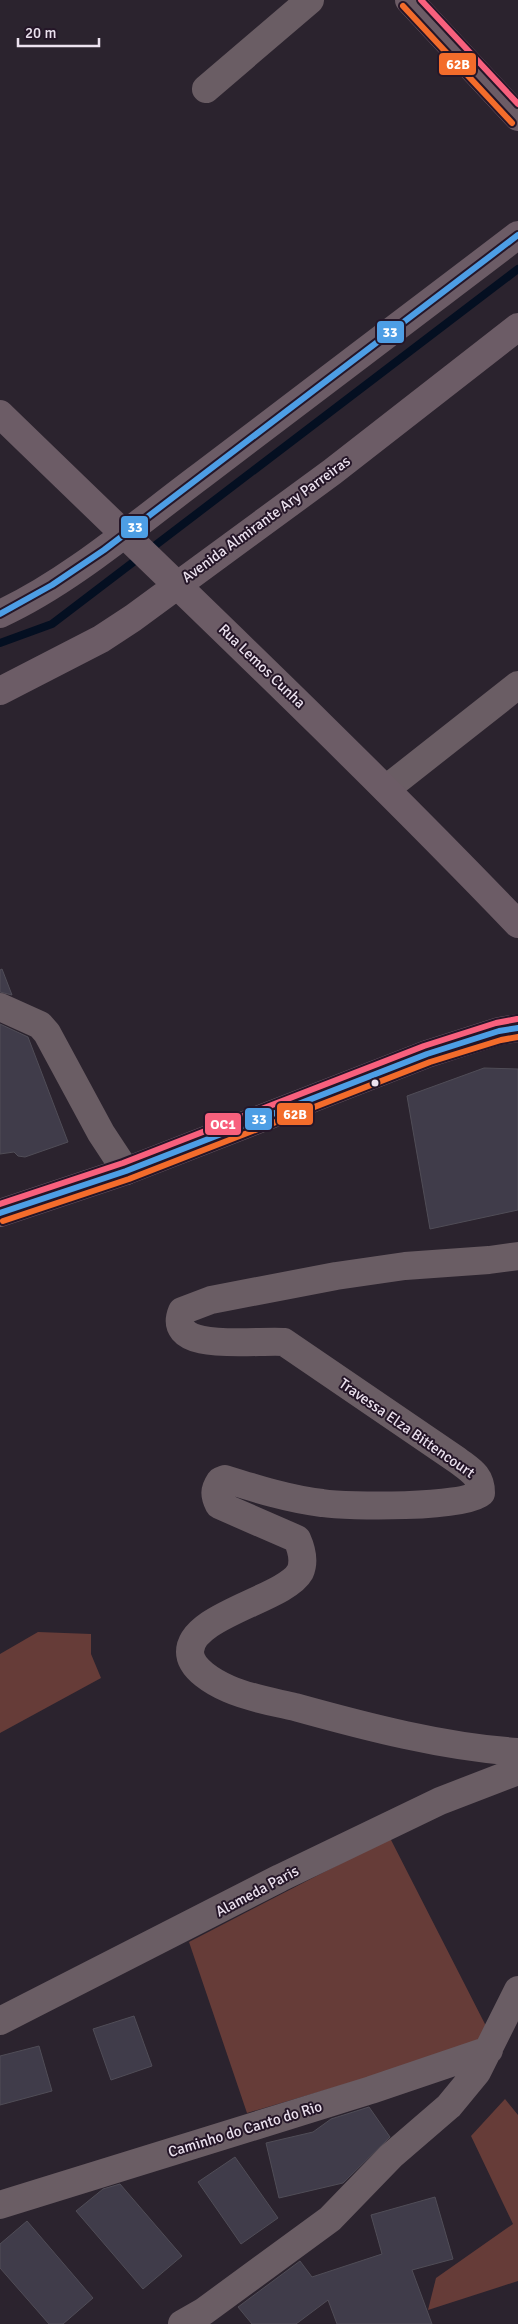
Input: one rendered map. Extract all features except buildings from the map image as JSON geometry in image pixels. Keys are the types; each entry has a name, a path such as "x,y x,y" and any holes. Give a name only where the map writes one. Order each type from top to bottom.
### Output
{"main road":[{"path":"408,0 518,117"},
{"path":"0,614 22,604 132,542 518,236"},
{"name":"Avenida Almirante Ary Parreiras","path":"0,691 101,639 169,576 332,472 518,327"},
{"name":"Rua Lemos Cunha","path":"0,414 169,576 515,915"},
{"path":"0,1213 126,1171 427,1054 498,1031 518,1028"}],"street":[{"path":"206,89 310,0"},
{"path":"386,789 518,685"},
{"path":"0,1007 40,1025 47,1032 100,1132 126,1171"},
{"name":"Travessa Elza Bittencourt","path":"518,1256 405,1266 336,1276 211,1300 182,1312 179,1318 181,1329 189,1337 204,1342 271,1340 284,1342 457,1460 478,1476 481,1484 481,1493 476,1498 442,1502 380,1505 323,1503 268,1492 225,1479 220,1480 216,1488 215,1497 219,1505 297,1539 302,1562 299,1573 282,1586 204,1628 193,1638 190,1651 192,1660 205,1676 230,1690 332,1717 469,1748 518,1752"},
{"name":"Alameda Paris","path":"0,2021 280,1878 431,1805 518,1771"},
{"path":"182,2324 203,2312 330,2219 391,2156 449,2106 477,2072 518,1990"},
{"name":"Caminho do Canto do Rio","path":"0,2205 371,2090 488,2050"}],"shaded area":[{"path":"38,1632 91,1634 91,1654 101,1678 0,1733 0,1654"},
{"path":"390,1838 487,2028 475,2046 247,2113 189,1942"},
{"path":"505,2099 518,2115 518,2281 428,2310 436,2278 513,2224 471,2136"}],"waterway":[{"path":"0,643 52,624 518,269"}],"transit line":[{"name":"OC1","path":"421,0 518,104"},
{"name":"62B","path":"403,6 512,123"},
{"name":"33","path":"0,614 52,585 104,550 518,235"},
{"name":"OC1","path":"0,1204 123,1163 424,1046 496,1023 517,1019"},
{"name":"33","path":"0,1213 126,1171 427,1054 499,1031 518,1028"},
{"name":"62B","path":"3,1221 129,1179 430,1062 501,1040 518,1037"}]}
